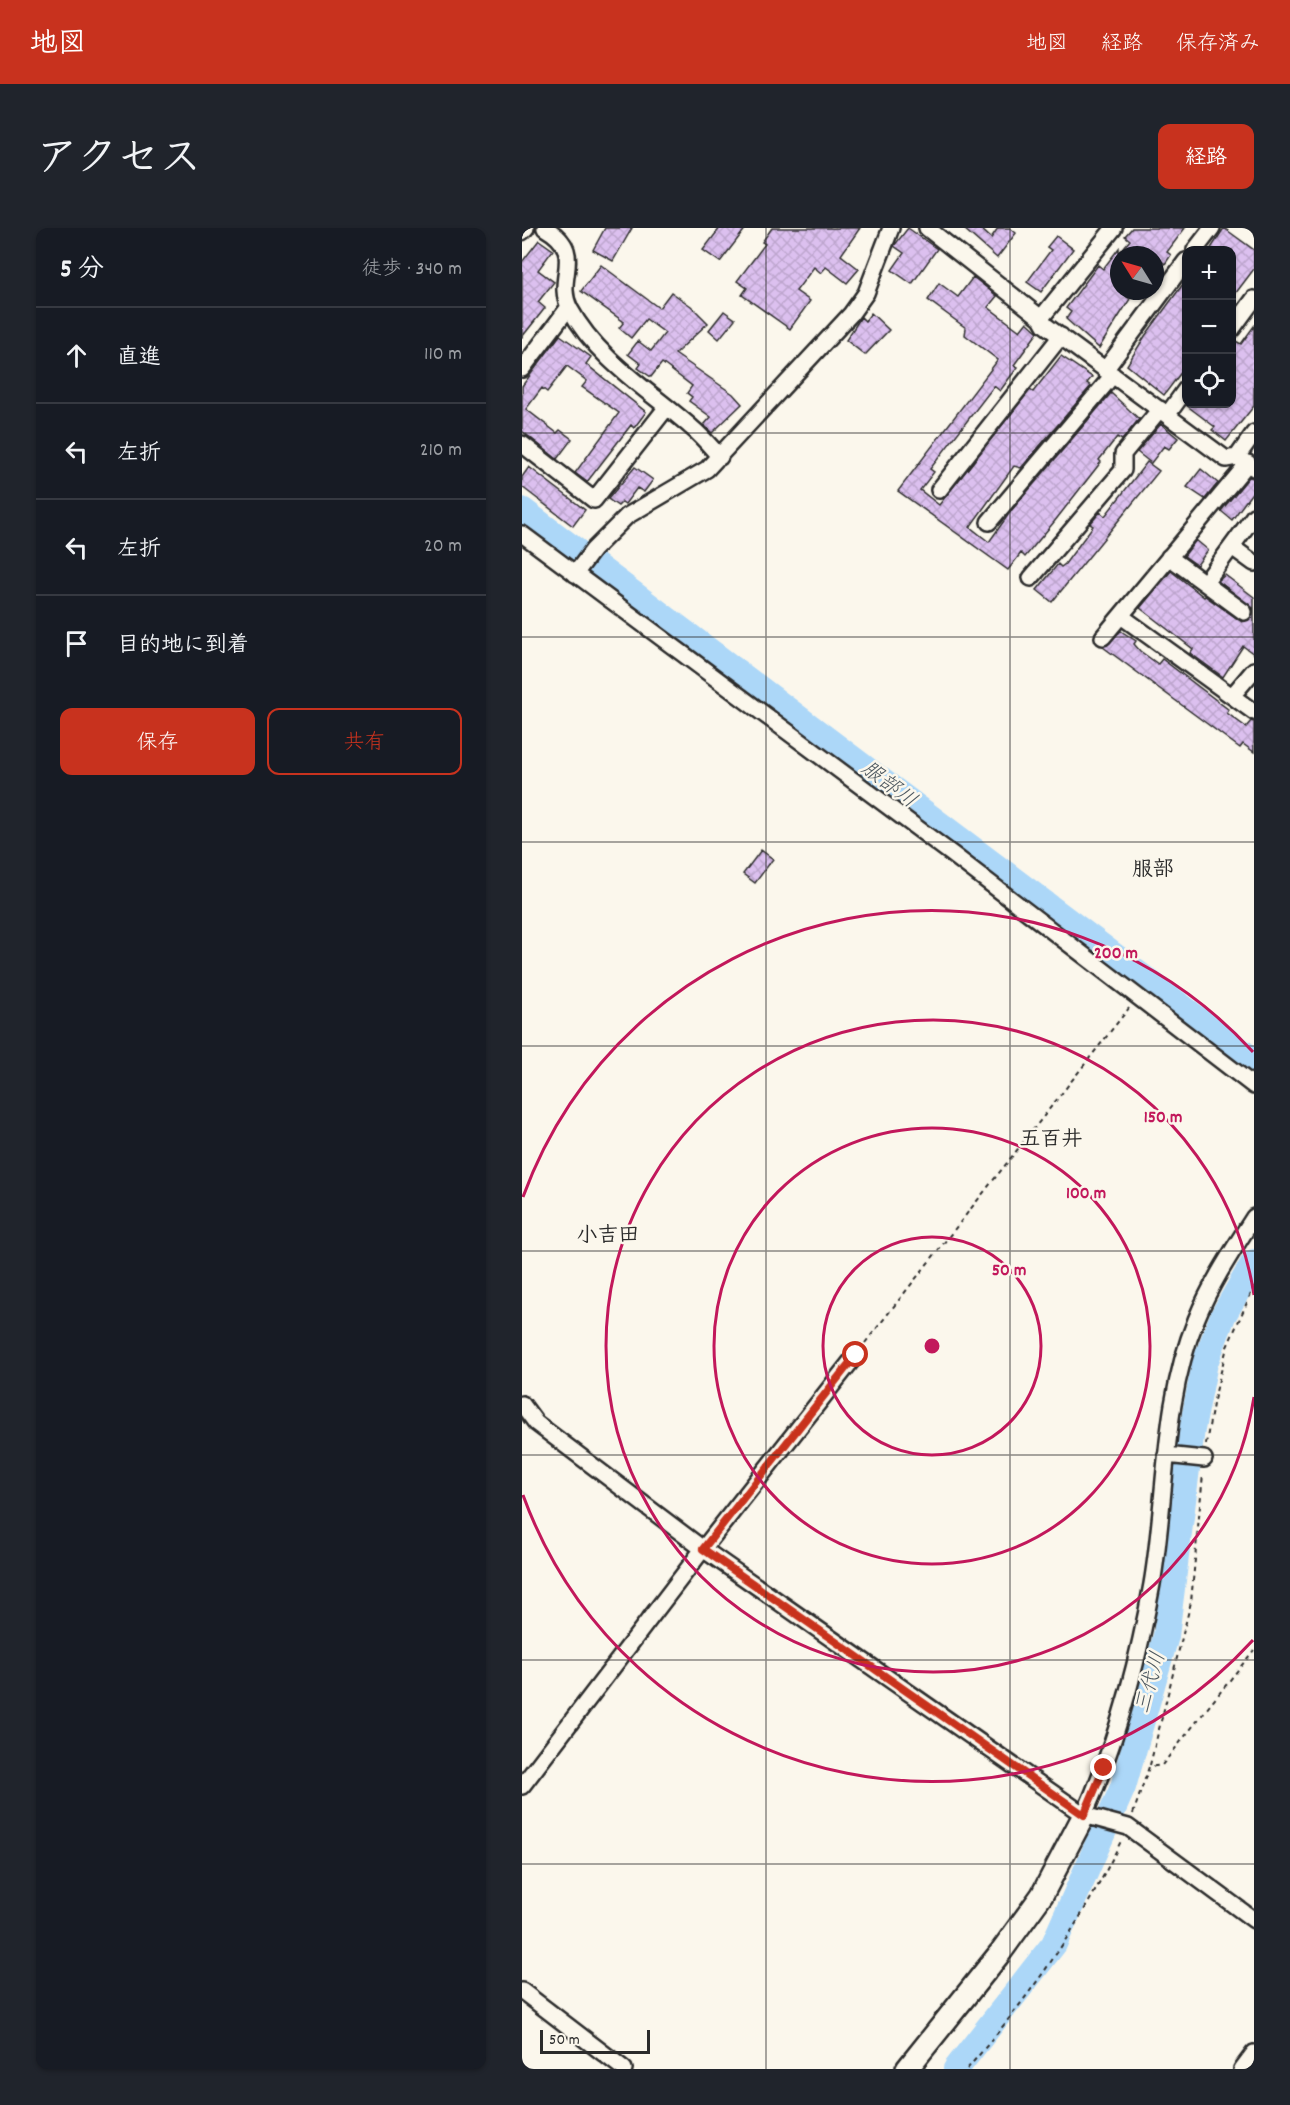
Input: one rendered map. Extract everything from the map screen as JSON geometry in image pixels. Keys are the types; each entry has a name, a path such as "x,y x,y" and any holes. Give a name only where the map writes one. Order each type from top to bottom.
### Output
{"street":[{"path":"522,232 526,228"},
{"path":"545,228 563,241 567,252 566,296 569,308 603,351 693,428 720,457"},
{"path":"575,574 593,550 627,516 707,469 720,457 851,314 866,292 891,228"},
{"path":"927,228 1109,373 1226,459 1246,463"},
{"path":"1041,318 1114,228"},
{"path":"1198,246 1212,228"},
{"path":"989,522 1109,373 1182,267"},
{"path":"1236,324 1254,299"},
{"path":"522,369 569,308"},
{"path":"939,490 1061,336"},
{"path":"1031,578 1123,470 1123,454 1182,393"},
{"path":"522,444 594,500 667,407"},
{"path":"1103,637 1246,463 1254,433"},
{"path":"1205,583 1254,516"},
{"path":"522,534 952,854 1254,1086"},
{"path":"1232,547 1254,563"},
{"path":"1169,557 1244,612"},
{"path":"1121,616 1254,712"},
{"path":"1232,696 1254,670"},
{"path":"907,2069 1000,1953 1042,1895 1088,1817 1131,1683 1152,1583 1177,1390 1195,1322 1213,1282 1254,1217"},
{"path":"522,1786 703,1549 856,1355"},
{"path":"522,1404 536,1423 703,1549 1088,1817 1125,1827 1254,1920"},
{"path":"1168,1455 1202,1459"},
{"path":"522,1991 624,2069"},
{"path":"1242,2069 1254,2053"}],"path":[{"path":"856,1355 1137,998"},
{"path":"967,2069 1008,2022 1082,1916 1125,1827 1149,1767 1191,1602 1202,1459 1213,1404 1227,1347 1254,1287"},
{"path":"1149,1767 1162,1765 1254,1650"}],"building":[{"path":"605,228 632,228 613,261 593,250"},
{"path":"720,228 746,228 720,262 703,250"},
{"path":"772,228 860,228 841,255 859,269 847,283 826,267 821,273 814,267 796,291 810,301 790,329 742,295 747,288 737,281 765,244 762,242"},
{"path":"908,228 937,249 912,284 892,270 904,253 894,246"},
{"path":"963,228 980,228 991,238 998,228 1010,228 1016,233 997,258"},
{"path":"1132,228 1185,228 1167,252 1171,255 1165,264 1164,246 1125,246 1130,240 1125,236"},
{"path":"1224,228 1254,250 1254,269 1236,293 1236,246 1213,246"},
{"path":"1056,236 1073,249 1041,292 1027,282 1051,250 1047,247"},
{"path":"539,240 553,250 538,270 554,282 538,302 545,308 522,337 522,262"},
{"path":"1110,260 1110,300 1129,300 1099,348 1066,319 1071,312 1066,308 1098,265 1103,269"},
{"path":"601,265 659,308 671,292 691,306 708,323 675,354 733,394 742,404 712,433 704,425 711,417 689,401 692,397 687,393 692,386 662,363 651,377 638,368 641,364 628,354 638,341 651,351 665,333 646,319 631,338 619,328 624,322 581,291"},
{"path":"973,277 997,296 988,307 1020,331 1027,322 1038,332 1014,365 1018,367 1000,391 994,386 930,469 934,472 920,490 939,505 1030,390 1033,392 1061,356 1092,377 1087,383 1091,386 1021,468 1014,466 970,527 989,542 1011,511 1111,393 1139,419 1122,440 1117,437 1099,460 1101,462 1054,522 1025,557 1021,553 1008,570 898,491 998,360 965,335 966,328 928,300 939,283 958,297"},
{"path":"1182,285 1182,371 1164,395 1127,365"},
{"path":"724,311 735,319 719,339 709,330"},
{"path":"871,313 889,330 865,355 846,340 861,317 865,321"},
{"path":"1254,326 1254,406 1226,441 1212,430 1215,427 1190,408 1236,408 1236,341 1241,344"},
{"path":"560,335 591,357 586,364 646,412 634,428 631,425 587,482 575,473 619,413 582,387 587,381 567,366 547,392 542,388 526,409 557,433 560,430 572,439 557,459 522,431 522,386"},
{"path":"1161,424 1178,438 1169,449 1164,446 1151,463 1137,452"},
{"path":"1147,462 1159,471 1052,602 1037,590 1058,564 1061,567 1065,564 1093,526 1090,524 1100,512 1105,516"},
{"path":"529,467 585,510 573,526 522,487 522,477"},
{"path":"635,467 653,480 644,492 637,488 625,504 622,502 618,506 608,499"},
{"path":"1201,469 1218,483 1205,499 1187,487"},
{"path":"1249,477 1254,478 1254,490 1232,520 1221,511"},
{"path":"1196,540 1208,550 1197,565 1184,556"},
{"path":"1171,571 1204,597 1242,622 1251,618 1253,608 1218,581 1225,575 1254,597 1254,654 1243,646 1223,677 1190,653 1193,649 1140,608"},
{"path":"1121,631 1136,641 1134,644 1140,651 1158,664 1162,659 1229,710 1227,713 1246,727 1251,721 1254,722 1254,752 1243,744 1240,748 1103,647"},
{"path":"761,850 773,859 755,883 743,874"}],"waterway":[{"name":"服部川","path":"522,510 1254,1061"},
{"name":"三代川","path":"956,2069 1054,1944 1123,1787 1166,1636 1192,1429 1205,1363 1223,1316 1254,1262"}],"district":[{"name":"服部","path":"1153,871"},
{"name":"五百井","path":"1051,1141"},
{"name":"小吉田","path":"608,1237"}],"route":[{"path":"856,1355 703,1549 1084,1815 1104,1768"}]}
